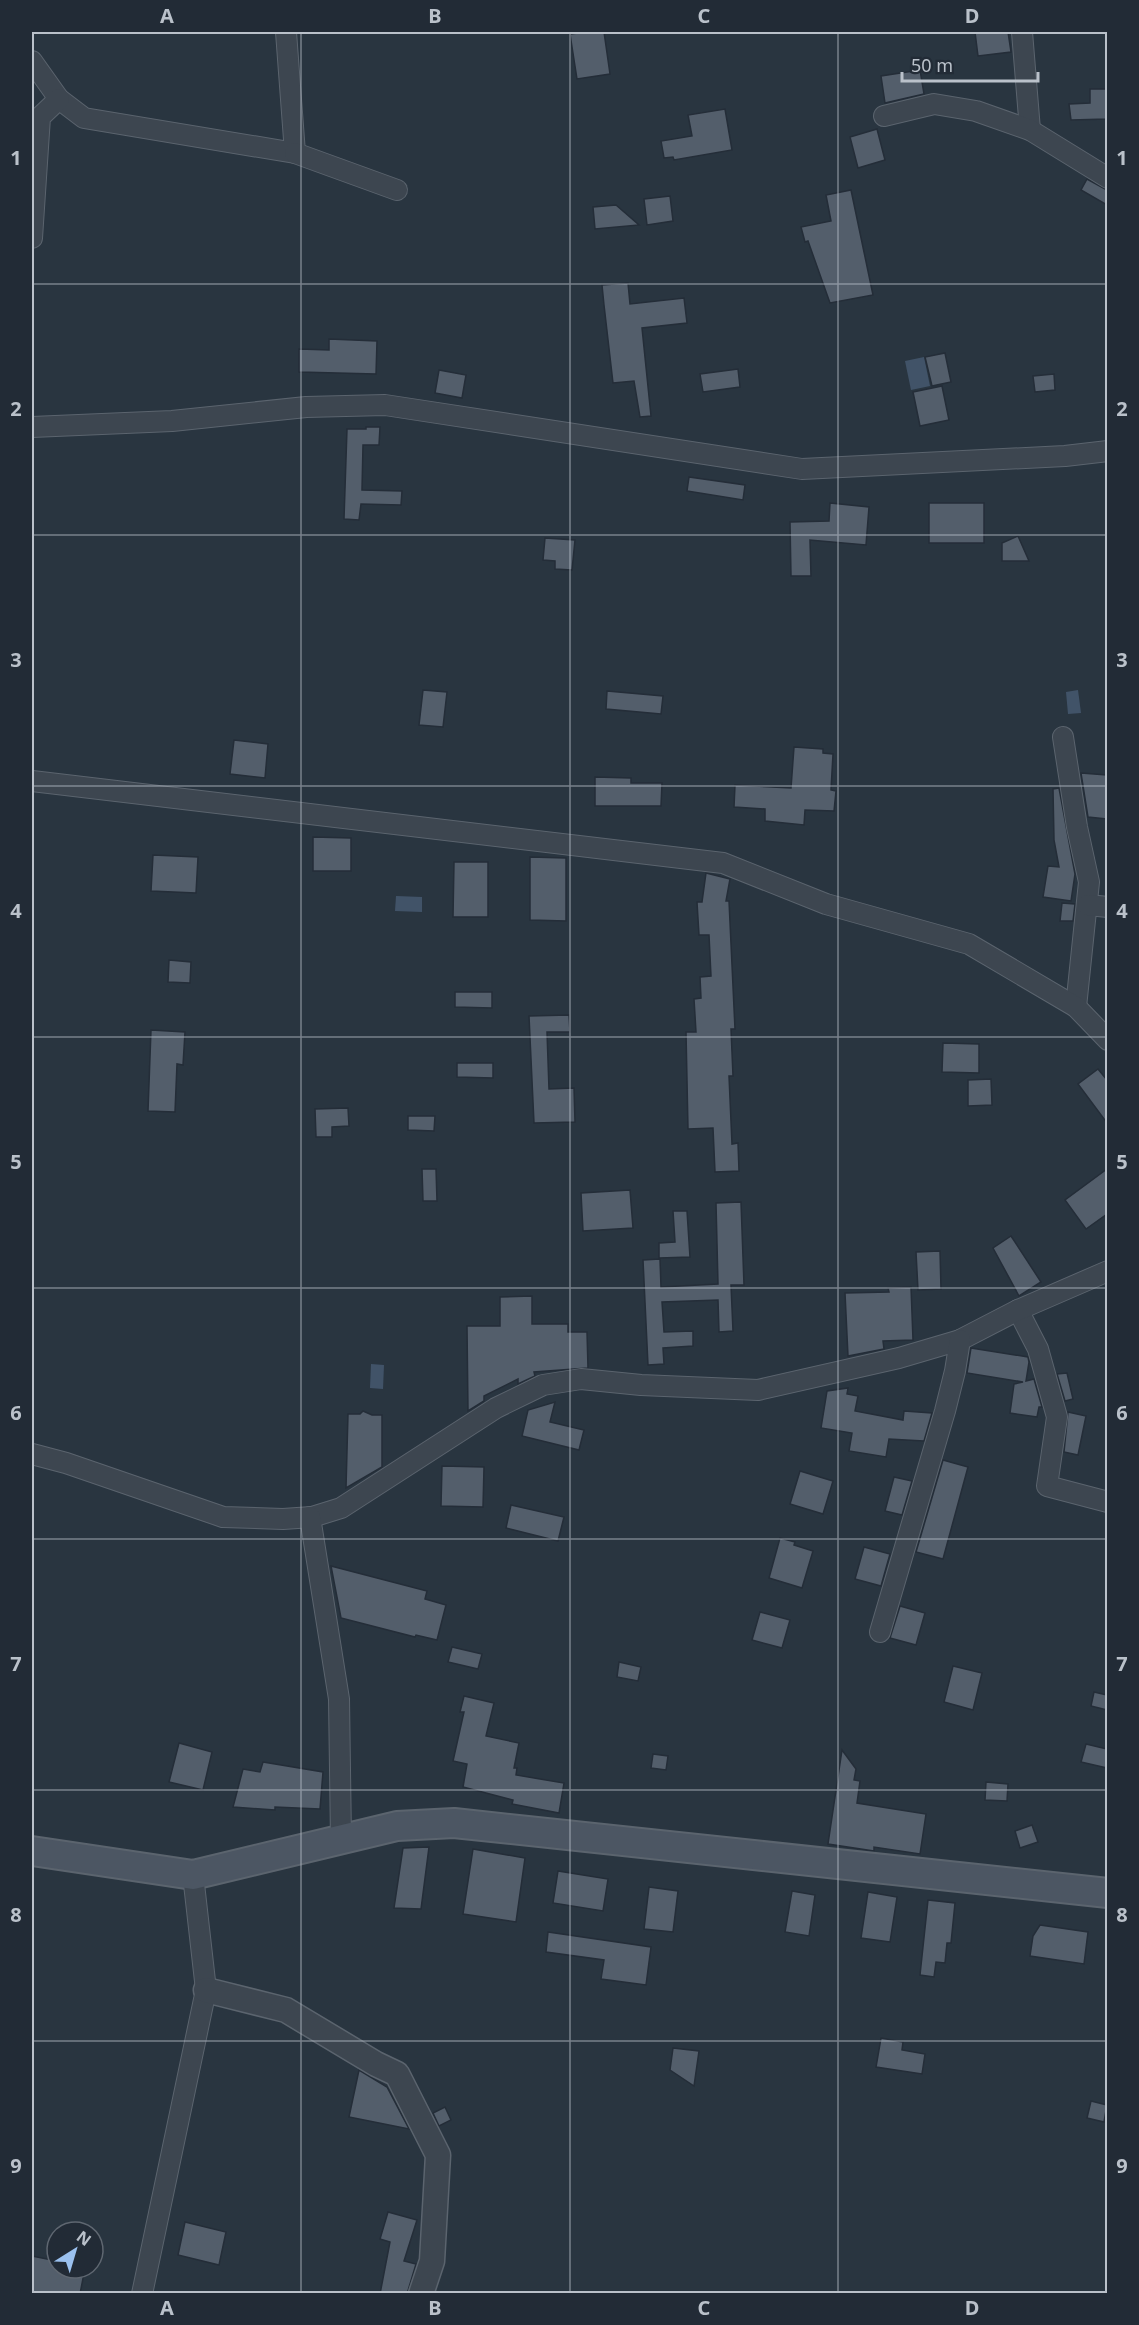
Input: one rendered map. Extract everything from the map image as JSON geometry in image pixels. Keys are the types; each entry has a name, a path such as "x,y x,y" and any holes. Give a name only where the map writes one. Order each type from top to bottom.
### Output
{"main road":[{"path":"32,1851 194,1875 397,1826 454,1823 1107,1893"}],"street":[{"path":"286,32 295,153"},
{"path":"1022,32 1030,130"},
{"path":"32,61 59,99 84,118 295,153 397,190"},
{"path":"32,238 40,117 59,99"},
{"path":"884,116 934,104 976,111 1030,130 1107,178"},
{"path":"32,427 172,421 306,407 385,405 802,470 1107,451"},
{"path":"1062,737 1089,882 1076,1007"},
{"path":"32,781 723,863 826,904 969,944 1076,1007 1107,1040"},
{"path":"1088,905 1107,907"},
{"path":"32,1454 66,1463 223,1517 283,1519 310,1516 341,1509 496,1408 543,1385 582,1379 641,1385 758,1390 899,1358 960,1340 1018,1310 1107,1271"},
{"path":"1018,1310 1038,1349 1057,1417 1047,1486 1107,1502"},
{"path":"880,1632 945,1411 960,1340"},
{"path":"310,1516 339,1700 341,1840"},
{"path":"142,2294 206,1990 194,1875"},
{"path":"206,1990 286,2010 376,2064 397,2074 438,2155 432,2260 421,2294"}],"water":[{"path":"924,357 930,386 911,390 905,361"},
{"path":"1078,690 1081,713 1068,714 1066,692"},
{"path":"396,896 422,897 422,912 395,911"},
{"path":"371,1364 384,1365 383,1389 370,1388"}],"building":[{"path":"604,32 610,74 577,79 570,34"},
{"path":"975,32 1008,32 1011,52 978,56"},
{"path":"920,70 924,94 885,103 881,76"},
{"path":"1090,89 1107,89 1107,119 1071,120 1069,104 1090,103"},
{"path":"725,109 732,150 674,160 673,157 664,158 661,141 692,136 688,115"},
{"path":"877,129 885,160 858,168 850,137"},
{"path":"1087,179 1107,190 1107,205 1081,190"},
{"path":"851,190 873,295 830,303 801,227 831,221 826,195"},
{"path":"670,196 673,221 647,225 644,199"},
{"path":"616,205 639,225 595,229 593,207"},
{"path":"628,283 630,304 684,298 687,323 642,328 651,416 640,417 634,381 613,383 602,285"},
{"path":"329,339 377,341 376,374 299,372 299,349 329,350"},
{"path":"945,353 951,382 932,386 925,357"},
{"path":"738,369 740,387 703,392 700,374"},
{"path":"439,370 466,375 462,398 435,393"},
{"path":"1054,374 1055,390 1035,392 1033,376"},
{"path":"942,386 949,420 920,426 913,392"},
{"path":"366,427 380,427 379,445 363,445 362,490 402,491 401,505 361,504 359,520 344,519 347,429 366,429"},
{"path":"689,477 745,485 743,500 687,491"},
{"path":"830,503 869,507 866,545 810,540 811,576 791,576 790,522 829,521"},
{"path":"929,503 984,503 984,543 929,543"},
{"path":"1018,536 1029,561 1002,561 1002,543"},
{"path":"545,538 575,540 572,570 555,569 555,561 543,560"},
{"path":"423,690 447,692 443,727 419,725"},
{"path":"607,691 663,696 661,714 606,709"},
{"path":"234,740 268,744 265,778 230,774"},
{"path":"794,747 823,749 823,753 833,754 831,790 836,791 834,811 805,810 804,825 765,821 765,809 734,807 735,785 791,788"},
{"path":"1081,773 1107,775 1107,819 1088,817"},
{"path":"595,777 631,778 631,783 662,783 661,806 595,806"},
{"path":"1059,788 1075,874 1071,901 1043,897 1048,866 1059,867 1054,840 1053,789"},
{"path":"313,837 351,838 351,871 313,871"},
{"path":"153,855 198,857 196,893 151,891"},
{"path":"530,857 566,858 566,921 530,920"},
{"path":"454,862 488,862 488,917 453,917"},
{"path":"706,873 730,879 726,901 729,901 735,1029 731,1029 733,1076 729,1076 732,1144 738,1143 739,1171 715,1172 713,1128 688,1129 686,1032 696,1032 694,999 701,998 700,977 711,976 709,935 699,935 697,902 702,902"},
{"path":"1062,903 1075,904 1073,921 1060,921"},
{"path":"169,960 191,962 190,983 168,982"},
{"path":"455,992 492,992 492,1008 455,1007"},
{"path":"569,1015 570,1032 547,1032 549,1089 574,1088 575,1122 534,1123 529,1016"},
{"path":"151,1030 185,1032 183,1065 177,1064 175,1112 148,1111"},
{"path":"943,1043 979,1044 979,1073 942,1072"},
{"path":"457,1063 493,1063 493,1078 457,1077"},
{"path":"1098,1069 1107,1080 1107,1123 1078,1084"},
{"path":"991,1079 992,1105 968,1106 968,1080"},
{"path":"348,1108 349,1126 332,1127 332,1137 316,1137 315,1109"},
{"path":"408,1116 435,1116 434,1131 408,1130"},
{"path":"422,1169 436,1169 437,1201 423,1201"},
{"path":"1107,1169 1107,1214 1086,1229 1065,1200"},
{"path":"630,1190 633,1228 583,1231 581,1193"},
{"path":"741,1202 744,1285 731,1285 733,1331 719,1332 718,1300 662,1302 664,1332 693,1331 693,1346 663,1348 664,1364 648,1365 643,1260 660,1259 661,1287 718,1284 716,1203"},
{"path":"673,1211 687,1211 690,1257 659,1258 659,1243 675,1242"},
{"path":"1011,1236 1041,1282 1019,1296 993,1248"},
{"path":"940,1251 941,1289 918,1290 916,1252"},
{"path":"911,1287 913,1340 883,1341 884,1349 848,1356 845,1293 889,1292 888,1288"},
{"path":"532,1296 532,1324 568,1324 568,1332 587,1332 588,1368 534,1372 535,1376 518,1384 518,1379 484,1396 484,1401 468,1411 467,1326 500,1326 500,1297"},
{"path":"971,1348 1028,1357 1026,1381 1034,1379 1042,1407 1039,1407 1037,1417 1010,1413 1014,1384 1023,1382 967,1373"},
{"path":"1067,1373 1073,1399 1065,1401 1057,1374"},
{"path":"848,1388 847,1394 858,1396 855,1411 903,1420 904,1411 932,1413 924,1441 889,1439 886,1457 849,1451 852,1433 821,1428 827,1391"},
{"path":"555,1402 550,1422 584,1430 579,1450 522,1436 528,1410"},
{"path":"363,1411 372,1415 382,1415 382,1467 346,1488 348,1414 360,1414"},
{"path":"1068,1412 1086,1416 1078,1455 1064,1452"},
{"path":"943,1460 968,1467 943,1559 916,1552"},
{"path":"442,1466 484,1467 483,1507 441,1506"},
{"path":"800,1471 833,1481 823,1514 790,1504"},
{"path":"894,1477 912,1481 902,1515 885,1511"},
{"path":"511,1505 564,1517 558,1541 506,1528"},
{"path":"780,1538 813,1551 802,1588 769,1578"},
{"path":"864,1547 890,1554 881,1586 855,1579"},
{"path":"331,1566 427,1591 425,1599 446,1605 437,1640 416,1635 415,1637 341,1618"},
{"path":"900,1606 925,1613 916,1645 890,1638"},
{"path":"760,1612 790,1620 782,1648 752,1640"},
{"path":"452,1647 482,1654 478,1669 448,1662"},
{"path":"619,1662 641,1667 638,1681 617,1677"},
{"path":"953,1666 982,1673 973,1710 944,1702"},
{"path":"1094,1692 1107,1695 1107,1710 1091,1706"},
{"path":"464,1696 494,1703 486,1736 519,1743 514,1768 517,1768 516,1775 564,1783 559,1813 512,1804 513,1800 463,1787 467,1764 453,1761 464,1712 460,1712"},
{"path":"179,1743 212,1752 203,1790 169,1782"},
{"path":"1086,1744 1107,1749 1107,1768 1081,1762"},
{"path":"842,1750 856,1769 854,1780 860,1781 857,1803 926,1814 920,1854 874,1847 874,1851 828,1844"},
{"path":"653,1754 668,1756 666,1770 651,1768"},
{"path":"263,1762 323,1772 320,1809 275,1807 275,1810 233,1807 243,1769 260,1772"},
{"path":"986,1782 1008,1784 1007,1801 985,1800"},
{"path":"1032,1825 1038,1842 1020,1848 1015,1831"},
{"path":"429,1847 421,1909 394,1908 403,1848"},
{"path":"473,1849 525,1858 516,1922 463,1914"},
{"path":"558,1871 608,1879 603,1911 553,1903"},
{"path":"649,1887 678,1891 673,1932 644,1929"},
{"path":"792,1891 815,1895 809,1936 785,1932"},
{"path":"868,1892 897,1897 890,1942 861,1938"},
{"path":"928,1900 955,1903 951,1943 947,1943 945,1963 936,1962 934,1977 920,1975"},
{"path":"1040,1925 1088,1932 1084,1964 1030,1956 1033,1936"},
{"path":"548,1932 651,1947 646,1985 601,1979 604,1960 546,1952"},
{"path":"881,2038 903,2042 902,2050 925,2054 922,2074 876,2067"},
{"path":"673,2048 699,2051 694,2086 670,2070"},
{"path":"359,2070 387,2087 409,2129 349,2117"},
{"path":"1091,2101 1107,2105 1104,2122 1087,2118"},
{"path":"445,2107 451,2120 439,2126 433,2113"},
{"path":"388,2212 417,2220 404,2261 416,2264 407,2294 380,2294 390,2242 380,2239"},
{"path":"185,2222 226,2232 219,2265 178,2255"},
{"path":"32,2256 45,2259 45,2280 83,2280 80,2294 32,2294"}]}
